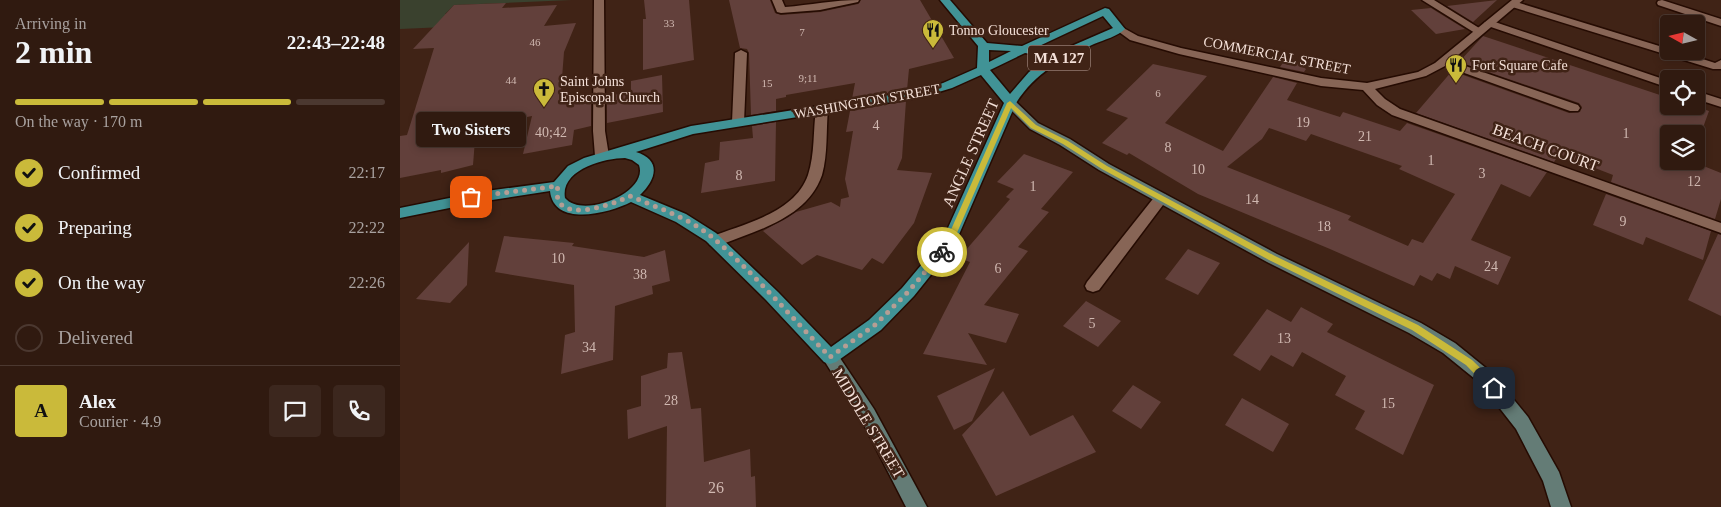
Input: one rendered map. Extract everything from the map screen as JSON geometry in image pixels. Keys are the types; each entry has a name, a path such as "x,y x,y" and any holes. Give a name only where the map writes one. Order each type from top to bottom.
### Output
{"main road":[{"path":"945,0 984,46 983,70 1010,103 1034,126 1272,258 1415,328 1449,348 1469,363 1503,398 1522,423 1552,478 1573,507"},
{"name":"WASHINGTON STREET","path":"558,186 564,177 575,168 669,136 738,122 945,87 968,78 1105,6"},
{"name":"COMMERCIAL STREET","path":"1105,6 1120,29"},
{"name":"ANGLE STREET","path":"830,357 875,325 908,292 949,242 1010,103 1022,85 1034,73 1063,55 1120,29"},
{"path":"984,46 1063,55"},
{"path":"400,213 471,197 558,186 556,194 559,202 565,207 576,210 604,208 630,196 643,183 648,170 645,163 639,158 609,155"},
{"name":"MIDDLE STREET","path":"630,196 682,218 715,241 772,296 830,357 868,415 917,507"},
{"path":"1552,478 1561,507"}],"street":[{"path":"599,0 599,131 609,155"},
{"path":"777,0 781,10 820,7 854,0"},
{"path":"1427,0 1479,31"},
{"path":"1515,2 1717,67 1721,63"},
{"name":"COMMERCIAL STREET","path":"1120,29 1134,38 1179,51 1320,82 1367,86 1398,82 1422,74 1444,62 1515,2"},
{"path":"1662,3 1721,23"},
{"path":"1489,23 1660,82"},
{"path":"738,122 741,53"},
{"path":"1444,62 1574,108"},
{"name":"BEACH COURT","path":"1367,86 1381,102 1396,112 1721,228"},
{"path":"1705,98 1721,103"},
{"path":"715,241 782,213 806,194 815,174 822,109"},
{"path":"1093,286 1161,198"}],"green space":[{"path":"400,0 572,0 454,5 445,14 457,14 445,27 400,29"}],"building":[{"path":"644,0 689,0 694,60 643,70 643,19 646,19"},
{"path":"729,0 770,0 775,13 781,15 820,12 858,4 861,0 920,0 954,58 909,69 907,90 852,99 855,83 786,95 786,97 776,99 776,111 751,115 749,53 747,49 740,48"},
{"path":"1497,0 1473,22 1447,6"},
{"path":"506,3 502,8 557,5 544,26 576,23 564,52 560,104 591,99 591,126 574,130 572,145 523,154 532,116 476,127 473,165 441,173 441,170 400,178 400,136 407,135 434,48 413,49 454,5"},
{"path":"1431,8 1465,29 1436,34 1411,10"},
{"path":"1483,36 1660,95 1660,115 1705,115 1705,110 1709,111 1704,125 1660,125 1660,170 1705,170 1705,167 1721,173 1721,199 1715,219 1611,182 1613,175 1559,154 1554,162 1416,113 1452,71 1569,113 1580,112 1582,107 1579,103 1459,62"},
{"path":"1287,57 1306,69 1304,72 1280,67"},
{"path":"1153,64 1207,76 1165,123 1223,151 1273,77 1297,83 1287,100 1340,117 1343,112 1400,131 1407,123 1547,172 1530,197 1501,184 1471,240 1511,257 1498,285 1455,266 1450,279 1437,273 1432,281 1420,275 1414,286 1198,194 1129,153 1127,155 1102,143 1128,118 1106,110","holes":["1269,128 1306,141 1311,134 1402,166 1399,169 1455,194 1423,243 1412,239 1408,246 1348,220 1351,216 1227,167 1262,139"]},
{"path":"662,75 663,112 607,123 607,96 631,92 631,81"},
{"path":"906,101 902,158 897,170 932,173 914,223 883,264 872,258 862,270 817,255 802,265 763,231 796,212 831,202 840,207 841,199 849,197 845,179 853,131 846,132 850,111"},
{"path":"776,122 775,181 701,193 705,163 719,160 720,142 753,138 752,126"},
{"path":"1024,154 1073,172 1041,209 1049,212 1018,247 1028,251 984,305 1019,314 1006,343 968,333 987,365 923,354 970,262 959,258 1010,199 1006,197 1014,189 997,182"},
{"path":"1606,194 1711,231 1703,260 1646,237 1643,245 1593,225"},
{"path":"1718,234 1721,235 1721,316 1688,300"},
{"path":"504,236 574,243 572,246 644,257 665,250 670,281 652,286 653,294 615,306 613,360 561,374 565,335 575,332 574,285 495,272"},
{"path":"469,242 467,285 450,303 416,299"},
{"path":"1188,249 1220,263 1198,295 1165,279"},
{"path":"1086,301 1121,321 1098,347 1063,326"},
{"path":"1301,307 1333,324 1327,332 1434,385 1403,455 1355,429 1365,411 1335,395 1346,376 1302,352 1293,367 1271,355 1260,371 1233,355 1267,309 1291,322"},
{"path":"682,352 691,409 701,408 704,462 750,449 751,477 755,476 756,507 666,507 667,426 628,439 627,410 641,406 641,376 667,368 668,353"},
{"path":"995,368 972,421 954,430 937,396"},
{"path":"1133,385 1161,402 1141,429 1112,411"},
{"path":"1003,391 1030,436 1073,415 1096,452 996,496 962,435"},
{"path":"1242,398 1289,424 1273,452 1225,425"}],"way so far":[{"path":"471,197 558,186 556,194 559,202 565,207 576,210 604,208 630,196 682,218 712,237 830,357 875,325 908,292 942,252"}],"place":[{"name":"Tonno Gloucester","path":"933,49"},
{"name":"Fort Square Cafe","path":"1456,84"},
{"name":"Saint Johns Episcopal Church","path":"544,108"},
{"name":"Two Sisters","path":"471,197"}],"route":[{"path":"942,252 949,242 982,171 1010,103 1034,126 1065,142 1104,167 1272,258 1415,328 1449,348 1486,378 1494,388"}]}
